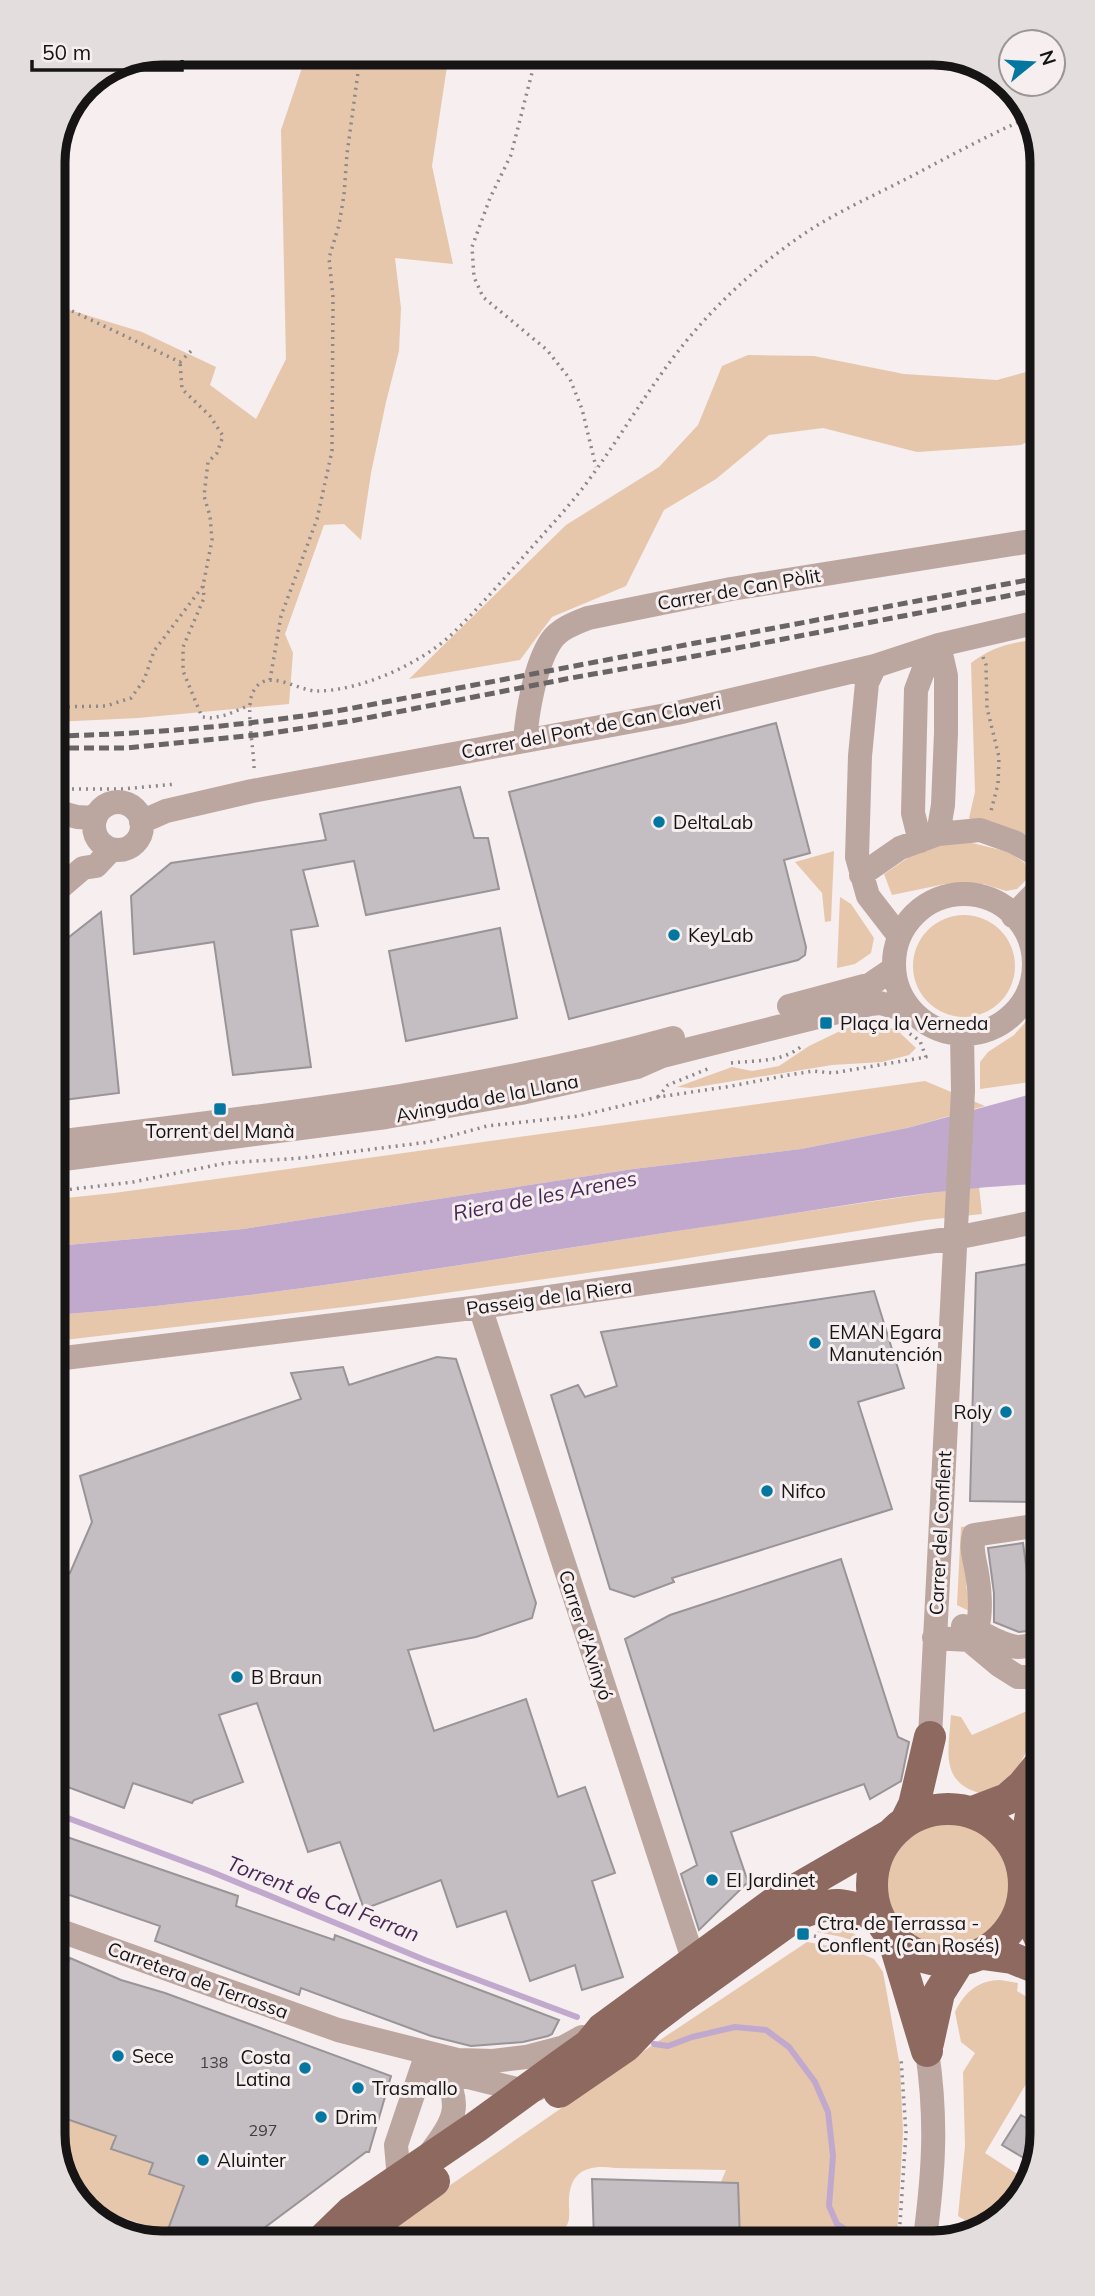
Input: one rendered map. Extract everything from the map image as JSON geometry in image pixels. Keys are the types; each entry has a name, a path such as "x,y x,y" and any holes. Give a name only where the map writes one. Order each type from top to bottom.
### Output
{"main road":[{"path":"930,1737 943,1785 967,1811"},
{"path":"913,2051 873,1899 873,1872 882,1846 914,1805 930,1737"},
{"path":"967,1811 1007,1799 1030,1776"},
{"path":"331,2231 351,2212 589,2045 602,2029 781,1898 931,1810 944,1808 967,1811 984,1817 1003,1832 1023,1866"},
{"path":"913,2051 935,2004 971,1957 997,1944 1009,1932 1018,1917 1025,1889 1023,1866 1030,1820"},
{"path":"1023,1902 1030,1917"},
{"path":"363,2231 626,2046 649,2022 798,1914 816,1907 840,1903 884,1938 916,1955 944,1962 971,1957 1012,1958 1030,1965"}],"street":[{"name":"Carrer de Can Pòlit","path":"525,741 526,723 540,664 553,639 572,624 588,618 731,589 1030,541"},
{"name":"Carrer del Pont de Can Claveri","path":"141,822 166,811 252,791 677,713 874,666 939,645 1030,624"},
{"path":"929,837 913,813 916,690 925,666 939,645"},
{"path":"874,666 867,683 860,756 857,857 868,896 899,936"},
{"path":"65,814 77,817 101,835 124,850 135,843 141,831 141,822 135,810 127,804 108,804 100,810 101,835 84,857 83,868 65,883"},
{"path":"861,875 900,848 929,837 980,830 1030,851"},
{"path":"1030,941 1023,926 997,902 973,894 958,894 935,900 920,909 904,927 895,950 893,969 907,1020 962,1035 986,1032 1008,1020 1024,1001 1030,983"},
{"path":"1013,916 1030,898"},
{"name":"Avinguda de la Llana","path":"65,1142 391,1098 539,1071 648,1045 871,984 893,969"},
{"name":"Avinguda de la Llana","path":"65,1159 386,1117 521,1093 637,1067 662,1056 870,1004 880,1003 907,1020"},
{"name":"Carrer del Conflent","path":"930,1737 963,1091 962,1035"},
{"name":"Passeig de la Riera","path":"65,1358 480,1307 956,1227 1030,1222"},
{"name":"Carrer d'Avinyó","path":"480,1307 694,1962"},
{"path":"976,1629 980,1614 972,1544 974,1535 1030,1526"},
{"path":"935,1630 976,1629 1007,1645 1020,1647 1030,1645"},
{"path":"935,1630 970,1640 1018,1677 1030,1677"},
{"name":"Carretera de Terrassa","path":"65,1932 338,2030"},
{"path":"338,2030 433,2068 525,2091 551,2084 621,2035 649,2022"},
{"path":"338,2030 457,2060 493,2061 548,2053 602,2029"},
{"path":"913,2051 935,2116 926,2231"},
{"path":"425,2161 452,2121 456,2106 452,2087 433,2068"},
{"path":"399,2179 396,2145 433,2068"}],"path":[{"path":"270,680 281,616 317,519 332,451 333,297 329,258 344,195 359,65"},
{"path":"534,65 511,155 490,198 472,247 474,277 483,297 547,349 570,379 582,409 596,469"},
{"path":"252,791 254,764 251,705 257,687 270,680 277,680 292,687 314,691 332,690 387,673 432,651 501,583 557,519 596,469 675,356 712,313 755,271 798,238 843,212 1021,121"},
{"path":"65,308 180,362"},
{"path":"180,362 192,351"},
{"path":"180,362 182,389 210,416 223,436 217,453 208,462 204,496 210,516 212,540 203,586 204,598 183,647 183,670 192,698 202,717 212,718 251,705"},
{"path":"65,708 106,706 131,698 144,680 154,650 203,586"},
{"path":"65,1190 133,1182 226,1163 302,1158 429,1142 487,1126 579,1116 658,1097 789,1074 834,1073 926,1057 907,1020"},
{"path":"658,1097 668,1085 710,1069 734,1063 772,1060 795,1052 805,1044"},
{"path":"807,1936 820,1936 846,1943 870,1953 884,1938"},
{"path":"899,2231 913,2051"}],"shaded area":[{"path":"303,65 447,65 432,166 453,264 395,258 401,308 399,351 371,473 361,540 344,524 324,525 285,634 293,653 289,704 138,718 65,721 65,309 142,332 216,367 210,385 256,419 286,359 281,130"},
{"path":"748,355 814,356 904,374 997,380 1030,371 1030,440 1021,445 917,452 823,428 769,435 716,479 664,510 626,586 552,617 520,660 409,679 566,525 659,467 698,425 722,366"},
{"path":"1026,641 1030,649 1030,835 977,824 969,818 975,792 971,663 984,654"},
{"path":"960,840 1009,852 1025,863 1028,878 1017,889 1006,891 984,884 945,884 892,895 884,874 924,847"},
{"path":"834,851 831,921 825,922 822,893 795,862"},
{"path":"840,897 851,904 874,938 871,953 855,964 837,968"},
{"path":"964,915 984,919 1000,930 1011,946 1015,966 1011,986 1000,1002 984,1013 964,1017 944,1013 928,1002 917,986 913,966 917,946 928,930 944,919"},
{"path":"1030,1017 1030,1082 980,1089 980,1062 988,1052 1014,1035"},
{"path":"878,1023 898,1031 916,1048 909,1055 882,1062 832,1065 691,1088 677,1087 732,1067 752,1071 779,1066 809,1046 838,1032 857,1024"},
{"path":"925,1081 985,1106 907,1128 801,1149 633,1169 243,1229 65,1245 65,1198"},
{"path":"979,1186 982,1214 926,1220 657,1263 361,1305 65,1340 65,1314 210,1300 364,1280"},
{"path":"971,1526 966,1586 969,1611 957,1605 961,1527"},
{"path":"1030,1710 1030,1747 1018,1768 1002,1785 979,1793 957,1781 952,1772 948,1751 951,1715 961,1717 972,1735"},
{"path":"949,1824 973,1829 993,1842 1006,1862 1011,1886 1006,1910 993,1930 973,1943 949,1948 925,1943 905,1930 892,1910 887,1886 892,1862 905,1842 925,1829"},
{"path":"824,1925 849,1931 869,1947 842,1937 817,1932"},
{"path":"807,1942 853,1950 874,1959 883,1972 900,2066 903,2132 897,2231 740,2231 738,2183 721,2182 726,2170 595,2167 587,2169 575,2178 570,2194 569,2219 562,2231 384,2231"},
{"path":"992,1981 1018,1983 1017,1991 1030,1999 1030,2077 985,2153 1020,2176 1002,2203 970,2224 958,2216 965,2146 963,2072 975,2053 961,2042 955,2012 973,1989"},
{"path":"70,2120 114,2136 112,2149 153,2163 150,2175 184,2186 168,2231 102,2210 93,2203 81,2188 70,2166 65,2136"}],"water":[{"name":"Riera de les Arenes","path":"1030,1094 1030,1185 962,1189 885,1199 310,1287 141,1308 65,1314 65,1245 243,1229 633,1169 801,1149 907,1128"}],"building":[{"path":"776,723 810,853 784,860 806,947 805,955 798,960 569,1019 509,792"},
{"path":"460,787 474,838 488,838 499,889 366,915 354,861 303,870 318,926 291,930 311,1067 233,1075 214,942 134,954 131,896 171,863 326,840 320,814"},
{"path":"101,912 119,1093 65,1100 65,940"},
{"path":"500,928 517,1018 406,1041 389,951"},
{"name":"Roly","path":"1030,1264 1030,1502 970,1501 976,1273"},
{"path":"874,1291 904,1388 858,1402 892,1509 672,1578 674,1582 634,1597 610,1589 551,1395 578,1385 585,1397 617,1386 601,1332"},
{"name":"B Braun","path":"437,1357 456,1359 536,1603 532,1618 476,1637 408,1650 434,1731 526,1699 558,1797 585,1787 615,1873 592,1881 623,1977 582,1990 575,1965 530,1981 506,1911 457,1927 441,1880 364,1909 340,1842 308,1852 257,1703 219,1715 243,1782 192,1803 133,1783 124,1808 65,1786 65,1571 70,1573 92,1522 80,1476 301,1399 291,1373 343,1367 349,1385"},
{"path":"1023,1543 1030,1594 1030,1624 1027,1631 1019,1632 994,1622 994,1593 988,1548"},
{"path":"841,1559 898,1737 909,1742 901,1781 870,1799 864,1784 731,1832 748,1882 699,1930 681,1874 697,1865 625,1639 670,1615"},
{"path":"65,1836 238,1896 236,1906 334,1940 335,1935 559,2020 552,2034 548,2036 523,2042 471,2046 431,2036 301,1988 299,1995 155,1941 160,1926 65,1893"},
{"path":"70,1958 121,1980 165,1993 391,2076 369,2152 260,2231 167,2231 184,2186 149,2174 153,2163 111,2149 116,2136 65,2118 65,1970"},
{"path":"1021,2115 1030,2120 1027,2160 1002,2145"},
{"path":"592,2179 738,2183 740,2231 594,2231"}],"waterway":[{"name":"Torrent de Cal Ferran","path":"65,1817 212,1872 425,1960 577,2017"},
{"path":"654,2044 668,2046 692,2037 735,2027 766,2030 789,2047 815,2082 828,2112 833,2156 829,2206 837,2224 848,2231"}],"railway":[{"path":"65,736 202,728 348,709 1030,580"},
{"path":"65,748 127,748 265,734 351,721 1030,592"}],"place":[{"name":"DeltaLab","path":"659,822"},
{"name":"KeyLab","path":"674,935"},
{"name":"Plaça la Verneda","path":"826,1023"},
{"name":"Torrent del Manà","path":"220,1109"},
{"name":"EMAN Egara Manutención","path":"815,1343"},
{"name":"Roly","path":"1006,1412"},
{"name":"Nifco","path":"767,1491"},
{"name":"B Braun","path":"237,1677"},
{"name":"El Jardinet","path":"712,1880"},
{"name":"Ctra. de Terrassa - Conflent (Can Rosés)","path":"803,1934"},
{"name":"Sece","path":"118,2056"},
{"name":"Costa Latina","path":"305,2068"},
{"name":"Trasmallo","path":"358,2088"},
{"name":"Drim","path":"321,2117"},
{"name":"Aluinter","path":"203,2160"}]}
